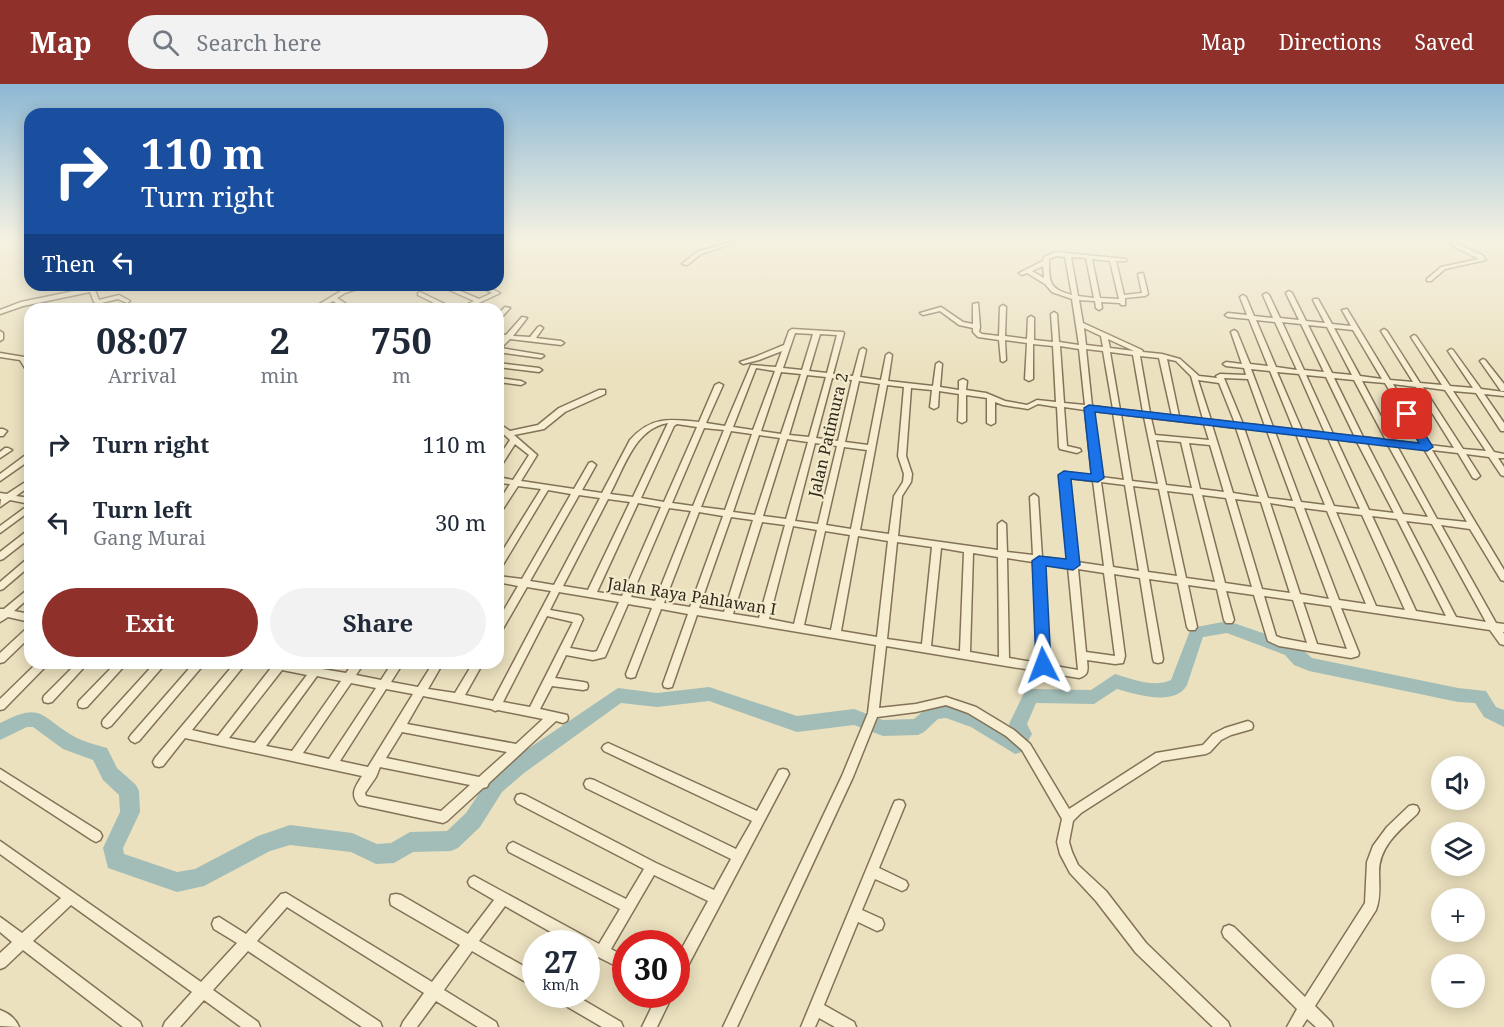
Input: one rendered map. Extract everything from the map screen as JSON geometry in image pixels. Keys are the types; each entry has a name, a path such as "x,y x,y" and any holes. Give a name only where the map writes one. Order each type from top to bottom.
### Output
{"street":[{"path":"1049,285 1052,289 1074,297 1122,301 1146,294 1144,285"},
{"path":"1072,285 1080,324 1081,347 1098,478 1119,660 1081,655 1064,475 1098,478 1230,494 1473,526"},
{"path":"1095,285 1099,308"},
{"path":"1118,285 1122,301"},
{"path":"25,303 70,291"},
{"path":"92,291 96,301 119,297 127,301"},
{"path":"324,303 351,291"},
{"path":"454,291 479,302 497,293 492,291"},
{"path":"1289,293 1360,439 1453,620"},
{"path":"420,294 439,303"},
{"path":"1266,295 1412,614"},
{"path":"488,303 492,299 490,296"},
{"path":"1243,297 1372,608"},
{"path":"333,298 341,303"},
{"path":"1316,300 1391,443 1493,626 1504,641"},
{"path":"1,311 24,303"},
{"path":"976,304 980,344"},
{"path":"1003,307 1003,360"},
{"path":"504,311 507,308"},
{"path":"923,313 940,309 960,324 1002,338 1162,356 1182,362 1196,377 1222,381"},
{"path":"1345,310 1504,578"},
{"path":"1054,314 1054,344 1063,447 1077,452"},
{"path":"1228,315 1356,328"},
{"path":"504,342 524,318"},
{"path":"1029,379 1030,318"},
{"path":"1080,324 1148,354"},
{"path":"531,340 540,328"},
{"path":"668,684 793,330 841,333 763,622"},
{"path":"1384,331 1476,476"},
{"path":"1196,377 1194,379 1272,638 1279,642 1354,652 1296,503 1234,332"},
{"path":"0,333 0,339"},
{"path":"727,617 817,333"},
{"path":"1104,336 1158,659"},
{"path":"504,337 559,341"},
{"path":"1414,337 1504,473"},
{"path":"743,362 757,359 787,346"},
{"path":"504,350 541,356"},
{"name":"Jalan Patimura 2","path":"798,629 863,350"},
{"path":"1451,351 1504,429"},
{"path":"1136,353 1192,627"},
{"path":"0,356 22,358 24,362"},
{"path":"836,635 889,356"},
{"path":"1162,356 1176,418"},
{"path":"1483,361 1504,389"},
{"path":"934,407 939,364"},
{"path":"1226,364 1504,394"},
{"path":"504,365 539,370"},
{"path":"631,674 753,366 962,392 991,397 1003,404 1028,407 1037,402 1504,456"},
{"path":"1249,377 1220,374 1239,424 1312,646"},
{"path":"504,381 521,383"},
{"path":"962,421 963,381"},
{"path":"564,651 598,656 601,654 719,385"},
{"path":"730,1027 873,715 898,496 907,482 908,474 902,456 908,385"},
{"path":"504,452 511,437 541,427 565,409 602,393"},
{"path":"991,397 991,423"},
{"path":"495,706 636,438 662,422 871,448"},
{"path":"591,594 671,425 674,423"},
{"path":"504,431 533,455 504,501"},
{"path":"1152,437 1214,443"},
{"path":"1184,440 1229,620"},
{"path":"0,456 8,450"},
{"path":"0,478 24,460"},
{"path":"504,619 592,465"},
{"path":"504,481 1504,628"},
{"path":"0,504 4,497 24,485"},
{"path":"504,556 546,487"},
{"path":"4,497 24,500"},
{"path":"1034,497 1044,668"},
{"path":"0,530 24,512"},
{"path":"1002,524 1004,658"},
{"path":"0,557 24,538"},
{"path":"926,650 937,545"},
{"path":"965,655 969,550"},
{"path":"0,586 24,566"},
{"name":"Jalan Raya Pahlawan I","path":"504,580 926,650 1004,658 1080,674 1083,672 1081,655"},
{"path":"2,614 24,597"},
{"path":"533,713 578,619 544,612"},
{"path":"2,614 24,617"},
{"path":"0,659 24,637"},
{"path":"0,706 38,669"},
{"path":"48,699 78,669"},
{"path":"83,704 116,669"},
{"path":"107,723 156,669"},
{"path":"135,738 195,669"},
{"path":"159,762 236,669"},
{"path":"220,741 276,669"},
{"path":"258,748 317,669"},
{"path":"324,669 349,678 420,692 558,718 518,749 449,813 439,817 363,801 358,797 359,792 379,762 420,692 434,669"},
{"path":"294,756 355,669"},
{"path":"332,764 394,669"},
{"path":"458,699 475,669"},
{"path":"549,681 583,686"},
{"path":"873,715 946,701 972,710 993,722 1026,747 1068,818"},
{"path":"1223,1027 1141,948 1101,896 1074,869 1066,854 1064,842 1068,818 1077,808 1160,756 1206,749 1217,737 1228,731 1248,726"},
{"path":"400,727 518,749"},
{"path":"183,733 372,773"},
{"path":"608,748 759,818"},
{"path":"379,762 483,783"},
{"path":"0,774 96,836"},
{"path":"690,948 783,774"},
{"path":"590,784 739,857"},
{"path":"521,799 717,898"},
{"path":"808,1027 899,805"},
{"path":"1294,1027 1371,904 1374,892 1374,858 1383,841 1413,810"},
{"path":"0,847 253,1027"},
{"path":"513,849 629,907"},
{"path":"612,957 602,952 652,867"},
{"path":"871,871 902,885"},
{"path":"474,882 560,930"},
{"path":"0,962 69,898"},
{"path":"170,1027 286,899 491,1027"},
{"path":"408,1027 502,899"},
{"path":"396,900 522,973"},
{"path":"854,913 877,924"},
{"path":"0,924 135,1027"},
{"path":"219,924 375,1027"},
{"path":"1229,932 1326,1027"},
{"path":"583,1008 616,1027"},
{"path":"649,1027 659,1008"},
{"path":"816,1008 849,1027"},
{"path":"0,1017 12,1027"}],"waterway":[{"path":"0,732 25,719 36,719 70,743 100,754 110,774 129,791 130,812 113,848 115,861 177,882 197,879 265,843 290,835 352,843 376,854 394,853 410,842 451,841 473,820 495,786 517,767 618,695 657,700 709,694 797,724 854,717 883,728 918,727 933,713 946,711 967,716 1015,746 1023,734 1018,724 1031,696 1094,697 1115,681 1146,690 1170,689 1178,685 1197,632 1228,627 1291,650 1300,660 1309,664 1458,695 1480,696 1490,712 1504,719"}],"route":[{"path":"1043,665 1039,561 1073,565 1064,475 1098,478 1089,408 1427,447 1407,414"}]}
